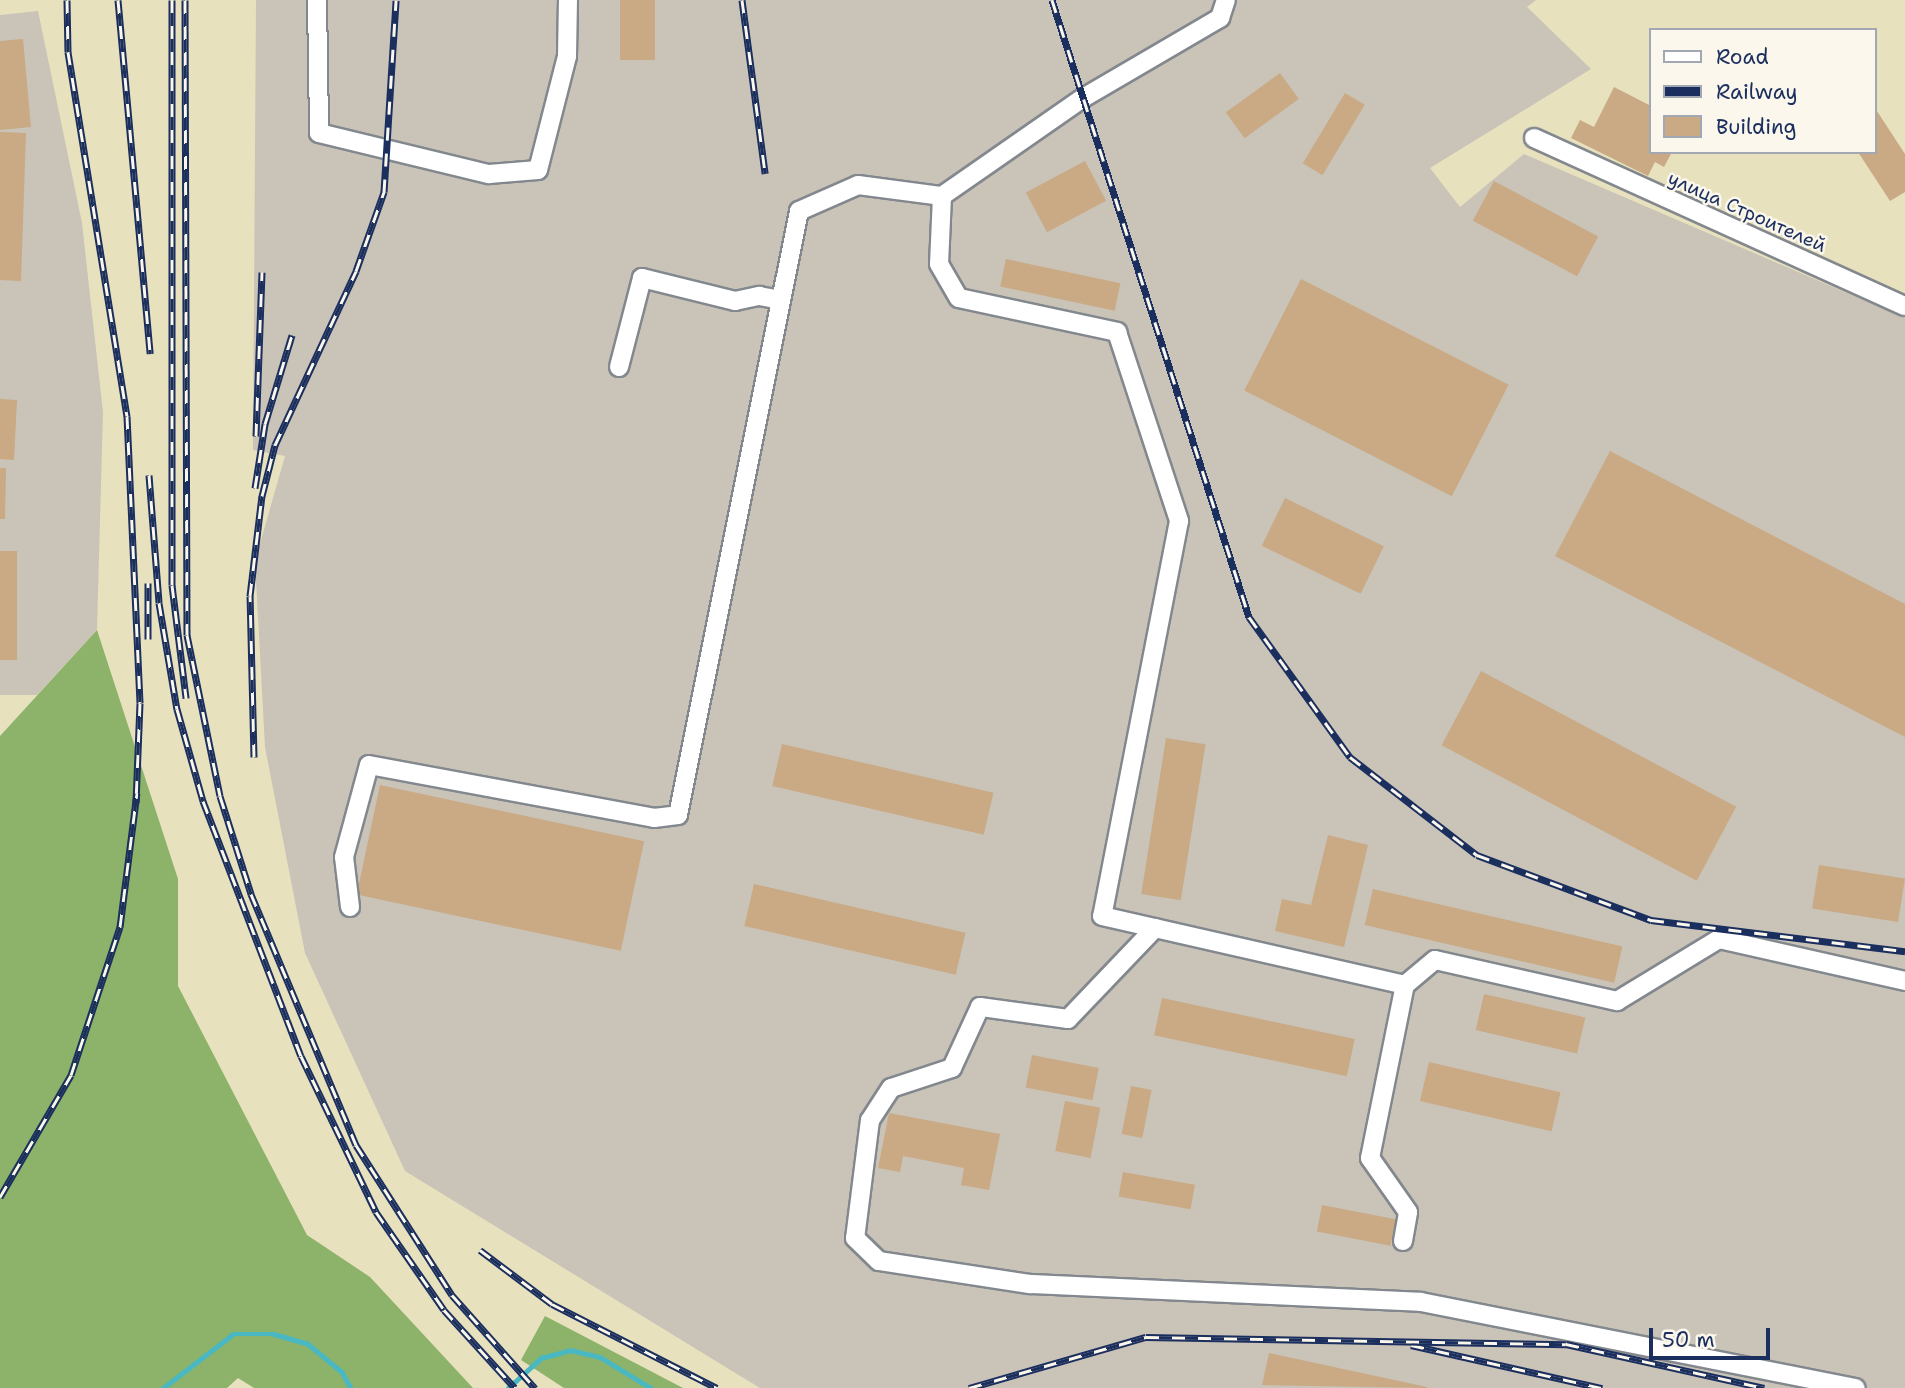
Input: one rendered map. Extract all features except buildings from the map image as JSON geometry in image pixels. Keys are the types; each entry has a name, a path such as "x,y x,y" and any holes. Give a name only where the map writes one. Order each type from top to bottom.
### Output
{"street":[{"path":"317,0 319,133 489,174 538,170 567,56 568,0"},
{"path":"350,907 344,857 369,765 654,818 678,815 799,211 858,185 942,197 1083,98 1220,18 1226,0"},
{"name":"улица Строителей","path":"1534,138 1905,306"},
{"path":"942,197 939,264 959,298 1117,332 1179,521 1102,916 1405,985"},
{"path":"620,366 642,278 735,301 759,296 782,300"},
{"path":"1155,928 1069,1018 980,1007 952,1068 891,1088 870,1120 855,1238 879,1261 1030,1284 1421,1302 1856,1388"},
{"path":"1403,1241 1408,1212 1370,1158 1405,985 1435,960 1617,1001 1720,939 1905,981"}],"shaded area":[{"path":"256,0 1536,0 1527,7 1591,69 1430,168 1460,207 1524,154 1905,318 1905,1388 760,1388 405,1171 305,953 265,747 255,561 285,456 253,450"},
{"path":"38,11 82,223 103,412 97,630 37,695 0,695 0,15"}],"green space":[{"path":"97,630 178,879 178,986 307,1235 370,1277 473,1388 254,1388 238,1378 227,1388 0,1388 0,736"},
{"path":"545,1316 683,1388 564,1388 521,1360"}],"waterway":[{"path":"163,1388 233,1334 274,1334 308,1344 342,1372 351,1388"},
{"path":"508,1388 541,1358 570,1350 600,1357 651,1388"}],"railway":[{"path":"67,0 68,52 127,416 140,703 136,803"},
{"path":"118,0 150,354"},
{"path":"172,0 172,585 186,698"},
{"path":"185,0 187,635 220,796 251,894 356,1145 452,1295 535,1388"},
{"path":"254,757 250,596 262,496 275,445 356,271 384,192 396,0"},
{"path":"742,0 765,173"},
{"path":"1052,0 1249,617 1350,757 1477,855 1651,920 1905,951"},
{"path":"256,436 262,272"},
{"path":"255,488 265,424 292,335"},
{"path":"149,475 159,603 177,709 203,801 301,1056 376,1212 444,1310 515,1388"},
{"path":"148,583 148,639"},
{"path":"0,1197 71,1075 120,927 137,793"},
{"path":"480,1250 552,1304 717,1388"},
{"path":"969,1388 1146,1337 1566,1344 1764,1388"},
{"path":"1411,1345 1602,1388"}]}
